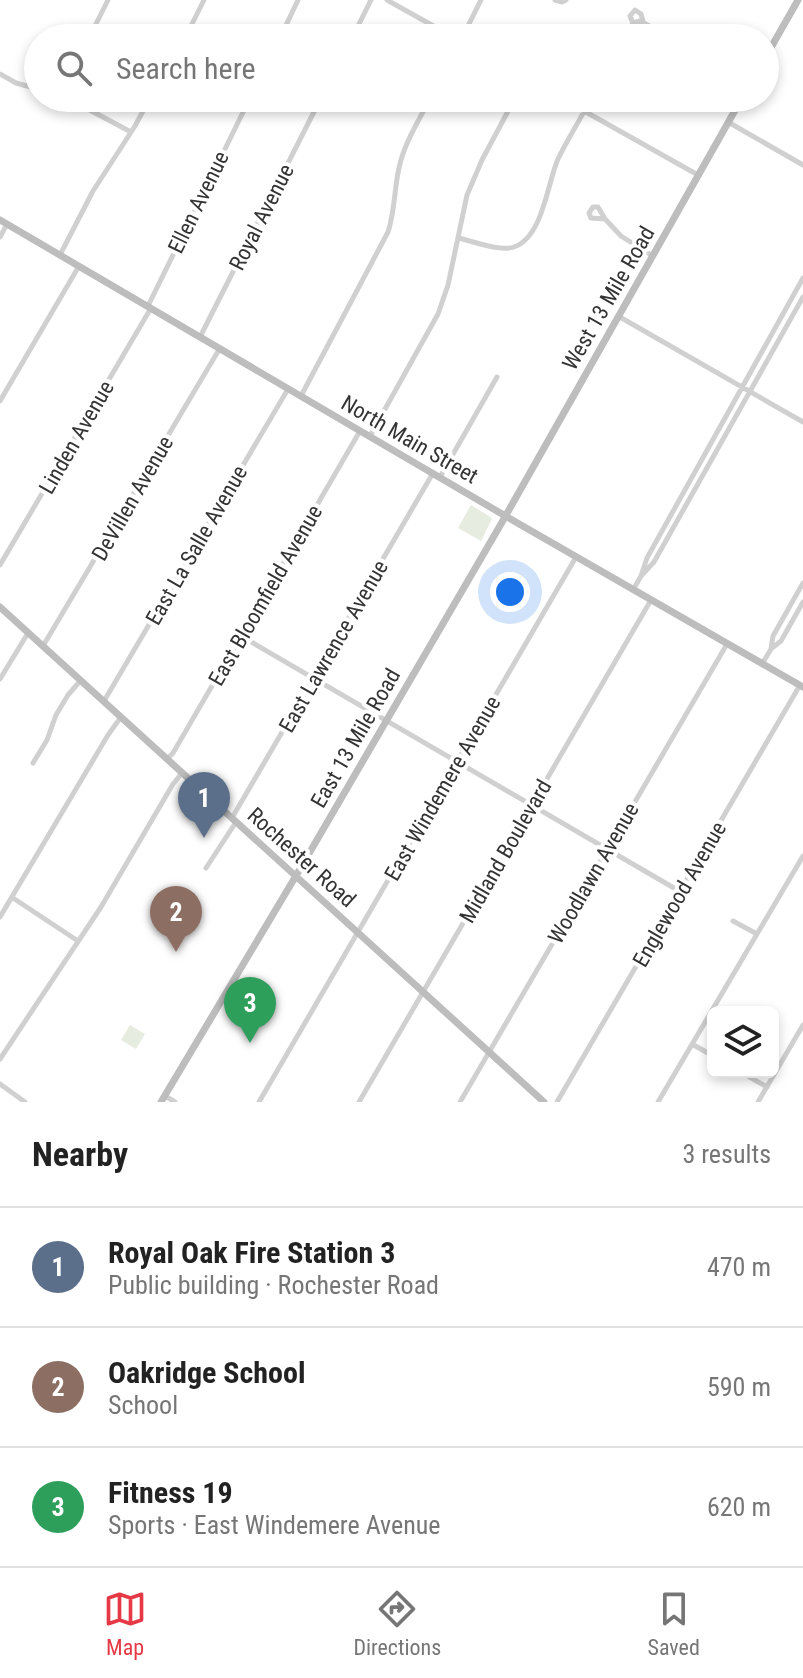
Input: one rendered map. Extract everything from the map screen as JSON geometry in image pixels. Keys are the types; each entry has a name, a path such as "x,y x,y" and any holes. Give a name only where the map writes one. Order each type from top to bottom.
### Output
{"main road":[{"path":"779,33 798,0"},
{"name":"West 13 Mile Road","path":"505,516 734,112"},
{"name":"North Main Street","path":"4,222 802,686"},
{"name":"East 13 Mile Road","path":"163,1099 505,516"},
{"name":"Rochester Road","path":"0,607 544,1102"}],"street":[{"path":"96,24 108,0"},
{"path":"192,24 204,0"},
{"path":"287,24 298,0"},
{"path":"359,24 371,0"},
{"path":"387,0 430,24"},
{"path":"469,24 481,0"},
{"path":"555,0 566,0"},
{"path":"637,22 641,14 635,10 630,16 637,22 641,24"},
{"path":"0,74 24,85"},
{"path":"93,112 131,132"},
{"path":"60,255 93,191 142,112"},
{"name":"Ellen Avenue","path":"150,307 243,112"},
{"name":"Royal Avenue","path":"200,337 314,112"},
{"path":"301,396 388,232 402,156 423,112"},
{"path":"370,436 438,314 448,285 462,212 473,178 508,112"},
{"path":"458,238 504,248 525,240 542,209 558,160 583,112"},
{"path":"586,112 698,175"},
{"path":"728,122 803,165"},
{"path":"605,219 626,240 653,256"},
{"path":"0,237 4,222"},
{"path":"0,401 79,266"},
{"path":"641,576 654,562 751,391 801,292 803,278"},
{"path":"633,590 691,478 801,292"},
{"name":"Linden Avenue","path":"0,565 150,307"},
{"path":"618,316 803,422"},
{"name":"DeVillen Avenue","path":"43,646 220,348"},
{"name":"East Lawrence Avenue","path":"206,868 314,678 497,377"},
{"name":"East La Salle Avenue","path":"104,701 288,388"},
{"name":"East Bloomfield Avenue","path":"167,759 360,431"},
{"path":"691,478 699,482"},
{"name":"East Windemere Avenue","path":"259,1102 576,557"},
{"path":"771,649 773,636 803,583"},
{"name":"Midland Boulevard","path":"359,1102 651,600"},
{"path":"762,664 771,649 781,641 803,602"},
{"path":"0,679 28,633"},
{"path":"241,636 683,893"},
{"name":"Woodlawn Avenue","path":"460,1102 727,644"},
{"path":"33,763 47,740 56,715 81,680"},
{"name":"Englewood Avenue","path":"557,1102 683,893 802,686"},
{"path":"0,917 108,735 122,717"},
{"path":"0,1059 112,888 182,772"},
{"path":"658,1102 803,856"},
{"path":"13,898 78,941"},
{"path":"733,921 757,934"},
{"path":"758,1102 803,1025"},
{"path":"692,1044 707,1053"},
{"path":"751,1078 767,1087"},
{"path":"0,1084 25,1102"},
{"path":"163,1099 175,1102"}],"shaded area":[{"path":"471,505 492,519 481,541 458,528"},
{"path":"130,1025 145,1034 136,1049 121,1040"}],"place":[{"name":"Royal Oak Fire Station 3","path":"204,838"},
{"name":"Oakridge School","path":"176,952"},
{"name":"Fitness 19","path":"250,1043"}]}
